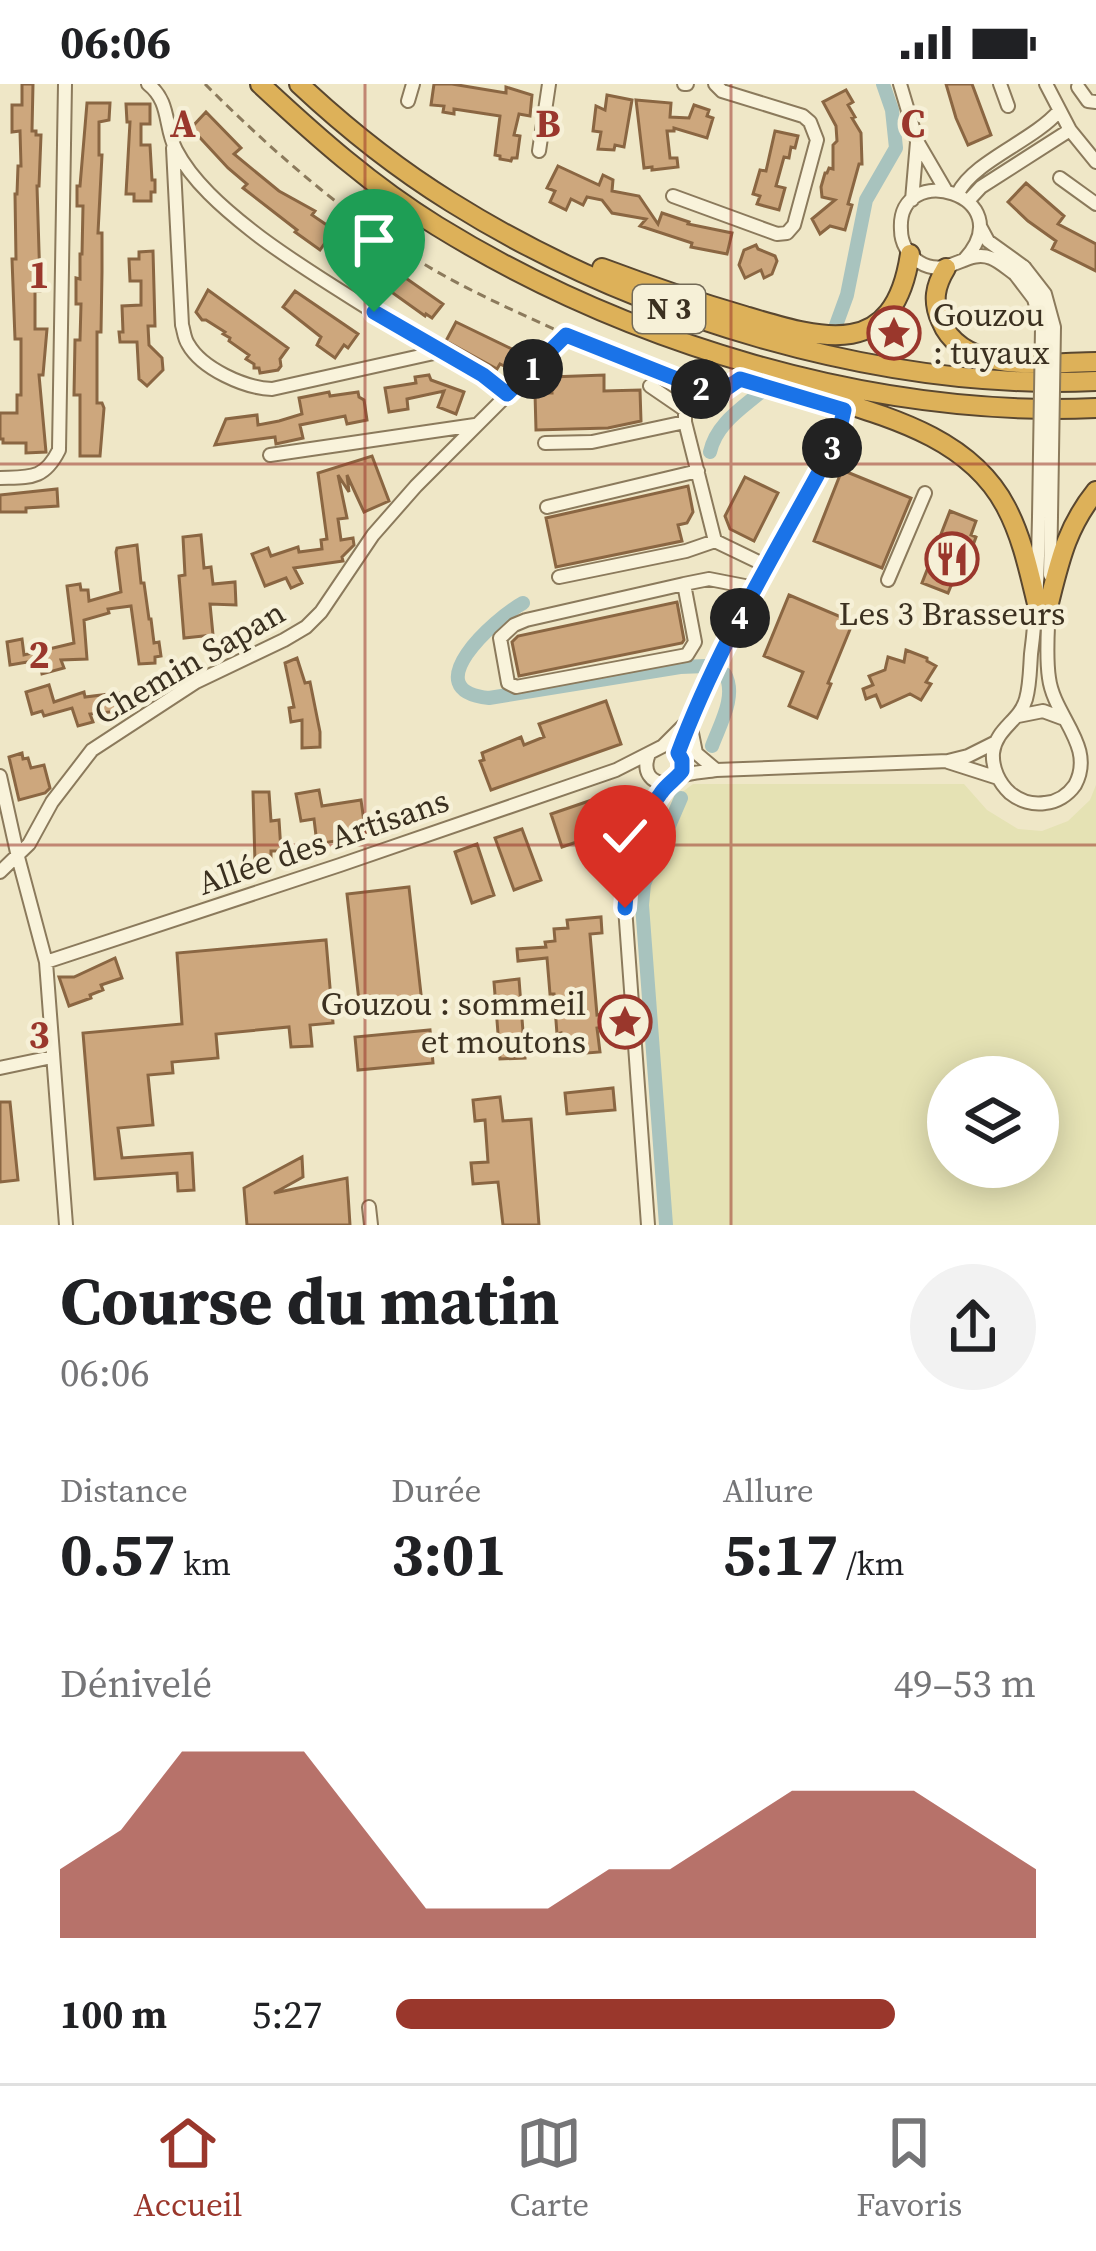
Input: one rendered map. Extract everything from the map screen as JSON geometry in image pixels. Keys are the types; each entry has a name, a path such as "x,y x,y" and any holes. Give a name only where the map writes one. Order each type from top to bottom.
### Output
{"highway":[{"name":"N 3","path":"260,84 325,145 436,225 546,285 667,337 866,390 968,405 1096,408"},
{"name":"N 3","path":"299,84 376,151 450,202 572,267 676,312 783,344 871,363 969,378 1096,381"},
{"path":"490,225 675,296 828,337 861,332 886,315 902,290 910,254"},
{"path":"955,264 937,284 934,302 947,334 977,356 1015,362 1096,362"},
{"path":"667,337 791,387 874,413 960,454 1005,504 1043,603"},
{"path":"1043,603 1073,522 1096,491"}],"street":[{"path":"0,478 33,477 52,464 58,450 65,84"},
{"path":"148,84 167,110 182,325 188,344 200,357 235,382 272,389 444,351"},
{"path":"408,101 413,84"},
{"path":"539,151 549,84"},
{"path":"673,196 777,234 787,233 794,225 817,140 810,122 722,91 715,84"},
{"path":"900,84 917,141 957,195 976,212 979,238 974,250 955,264"},
{"path":"1000,84 1008,106"},
{"path":"1046,84 1070,130 1096,162"},
{"path":"1078,87 1088,101 1096,102"},
{"path":"957,195 969,177 1059,111"},
{"path":"912,200 933,190 957,195 981,187 1070,130"},
{"path":"917,141 912,200 901,221 910,254 932,268 979,256 1019,270"},
{"path":"173,145 200,184 252,231 507,394"},
{"path":"1060,178 1096,204"},
{"path":"979,225 988,241 1045,294 1054,327 1043,603 1049,680 1057,707 1082,740 1096,749"},
{"name":"Chemin Sapan","path":"0,872 29,844 61,788 92,750 196,682 284,640 321,612 374,535 416,486 562,340"},
{"path":"650,386 685,410 715,541"},
{"path":"545,443 592,442 685,422"},
{"path":"648,1225 625,908 631,856 650,808 674,780 691,718 838,437 841,423"},
{"path":"270,455 477,424"},
{"path":"547,507 698,471"},
{"path":"887,580 925,493"},
{"path":"560,578 715,541 767,566"},
{"path":"684,584 695,642 687,655 516,687 508,683 500,638 518,622 684,584 709,579 755,588"},
{"path":"1017,717 1026,702 1043,603"},
{"path":"1067,721 1056,714 1029,712 1008,723 993,754 998,778 1007,790 1032,803 1061,799 1081,778 1085,766 1082,740"},
{"path":"650,808 649,754 691,718"},
{"path":"691,718 696,753 716,770"},
{"path":"648,775 658,783 716,770 947,761 996,742"},
{"path":"663,746 716,770"},
{"name":"Allée des Artisans","path":"46,962 616,770 649,754"},
{"path":"947,761 998,778"},
{"path":"1081,778 1096,769"},
{"name":"Allée des Artisans","path":"616,770 648,775"},
{"path":"0,776 46,962 66,1225"},
{"path":"0,1068 52,1057"},
{"path":"369,1208 371,1225"}],"path":[{"path":"205,84 351,214 422,262 562,340 717,395 740,379 756,384"}],"shaded area":[{"path":"693,784 964,784 987,810 1018,829 1042,831 1068,821 1090,800 1096,785 1096,1225 662,1225 636,889 673,799"}],"building":[{"path":"22,84 33,84 32,131 41,135 37,186 40,291 35,291 35,329 47,329 43,375 39,375 46,452 26,453 26,443 0,439 0,413 17,413 17,395 21,395 21,339 15,339 12,259 16,259 20,131 12,132 12,105 22,105"},
{"path":"434,84 506,93 506,87 532,95 530,116 519,114 514,135 520,136 517,158 511,161 495,155 500,116 454,109 454,114 443,112 444,106 431,105"},
{"path":"946,84 972,84 991,135 968,145"},
{"path":"846,90 861,133 862,164 845,230 830,226 820,234 812,219 835,200 822,197 821,187 825,173 833,169 837,141 836,126 823,102"},
{"path":"607,95 632,100 624,147 615,145 614,150 598,149 601,132 593,131 596,106 605,110"},
{"path":"636,100 671,103 670,117 689,118 694,105 709,110 707,116 713,118 707,138 674,128 667,131 670,158 677,158 678,167 644,168"},
{"path":"87,103 110,103 109,120 99,122 102,272 97,403 104,408 100,456 80,456 80,395 74,395 83,206 77,206 77,186"},
{"path":"126,104 150,104 150,124 141,124 141,145 150,145 155,180 151,201 134,201 134,194 126,194 130,122"},
{"path":"206,112 241,148 234,154 279,191 315,211 312,215 334,230 320,250 243,188 247,184 191,128"},
{"path":"775,131 798,136 789,158 784,157 776,186 785,188 779,210 757,204 760,196 753,194 760,170 766,171"},
{"path":"558,166 599,185 603,175 613,180 612,191 639,196 658,224 662,213 732,233 727,254 691,247 692,243 640,226 646,219 612,213 602,200 587,197 583,205 571,199 566,210 550,202 555,191 547,188"},
{"path":"1026,183 1064,216 1058,224 1096,244 1096,271 1052,249 1056,241 1008,202"},
{"path":"756,245 777,261 772,274 764,278 761,270 745,278 739,265 744,250"},
{"path":"153,251 155,326 148,326 149,345 162,358 163,370 147,386 139,379 137,342 120,342 119,332 123,332 122,306 141,305 141,281 130,281 129,259"},
{"path":"387,265 443,304 432,318 376,281"},
{"path":"208,290 288,348 278,370 260,373 225,332 202,320 196,312"},
{"path":"295,291 358,334 335,358 317,345 321,337 283,307"},
{"path":"456,322 516,351 508,368 500,364 497,369 446,341"},
{"path":"429,375 431,380 464,392 456,414 438,407 444,391 407,399 408,409 389,412 385,388 416,383 415,377"},
{"path":"604,375 604,391 640,390 641,421 608,428 536,430 535,393 552,393 551,377"},
{"path":"329,392 330,396 358,392 367,420 347,424 345,416 300,425 303,438 276,444 275,437 215,445 226,419 257,415 258,425 279,421 302,414 299,398"},
{"path":"372,456 389,501 364,512 347,475 349,492 338,475 347,518 338,519 341,540 353,538 354,545 343,561 294,568 302,583 291,588 286,578 265,586 252,554 268,548 271,556 298,547 299,552 322,549 321,540 327,539 318,473"},
{"path":"842,470 911,498 882,568 814,541"},
{"path":"745,477 778,493 754,541 730,529 725,516"},
{"path":"688,486 693,512 687,523 678,525 682,541 556,567 546,518"},
{"path":"57,489 58,506 0,512 0,495"},
{"name":"Les 3 Brasseurs","path":"950,511 976,521 971,535 976,537 968,570 963,568 960,578 955,576 948,593 922,583"},
{"path":"201,535 204,568 211,567 213,584 235,582 236,605 210,604 213,635 184,638 179,576 185,575 183,537"},
{"path":"137,545 154,643 159,642 161,656 155,657 155,663 139,664 131,606 108,609 109,613 84,620 87,659 61,660 64,668 42,674 39,660 10,665 7,642 22,639 24,655 74,643 67,586 80,584 81,590 88,590 89,601 121,592 117,548"},
{"path":"789,595 853,622 817,718 789,706 803,672 764,656"},
{"path":"677,602 682,643 519,676 512,642 518,636"},
{"path":"906,650 936,666 921,700 910,694 881,707 876,695 866,699 863,689 873,685 869,676 885,670 888,657 904,662"},
{"path":"297,658 305,683 310,682 320,747 302,748 302,720 291,722 289,708 294,707 285,663"},
{"path":"49,685 54,702 84,692 85,697 118,693 120,711 90,714 93,722 78,726 72,708 44,716 42,711 32,714 26,692"},
{"path":"606,701 621,744 491,790 480,761 484,760 482,753 521,737 524,745 544,737 539,724"},
{"path":"22,753 31,768 44,765 50,788 19,800 9,757"},
{"path":"319,790 322,806 361,800 366,836 317,844 314,819 301,821 296,794"},
{"path":"253,792 269,792 271,821 279,820 281,851 271,851 271,862 255,863"},
{"path":"589,801 600,834 562,847 551,814"},
{"path":"522,829 541,880 514,890 495,838"},
{"path":"477,844 494,895 472,903 455,852"},
{"path":"409,887 422,1003 360,1010 347,894"},
{"path":"601,917 602,933 590,934 597,1015 604,1014 605,1027 597,1028 600,1052 563,1055 547,958 518,961 517,949 546,947 545,942 555,941 554,929 568,928 567,920"},
{"path":"326,940 333,1023 310,1025 312,1046 291,1047 289,1027 216,1034 218,1058 172,1062 173,1073 148,1075 153,1125 118,1128 122,1158 192,1153 194,1190 178,1191 177,1173 95,1179 83,1033 182,1024 177,953"},
{"path":"115,958 122,978 101,985 103,990 91,998 69,1006 59,977 74,977"},
{"path":"519,979 525,1058 500,1059 494,982"},
{"path":"430,1030 433,1063 358,1070 355,1037"},
{"path":"613,1088 615,1110 567,1114 565,1093"},
{"path":"500,1097 503,1121 531,1119 539,1225 503,1225 498,1182 473,1184 471,1163 488,1162 485,1120 475,1121 473,1100"},
{"path":"0,1102 10,1102 18,1180 0,1182"},
{"path":"302,1157 303,1177 274,1193 347,1178 350,1225 247,1225 244,1188"}],"waterway":[{"path":"835,328 847,295 866,200 896,148 892,110 883,84"},
{"path":"710,452 724,425 762,391"},
{"path":"523,603 467,654 459,682 468,693 489,698 706,666"},
{"path":"712,746 728,701 725,674"},
{"path":"666,1225 642,905 644,884 681,798"}],"place":[{"name":"Gouzou : tuyaux","path":"894,333"},
{"name":"Les 3 Brasseurs","path":"952,559"},
{"name":"Gouzou : sommeil et moutons","path":"625,1022"}],"route":[{"path":"374,312 507,394 566,335 717,395 740,379 844,410 838,437 691,718 678,753 682,771 650,808 631,856 625,908"}]}
